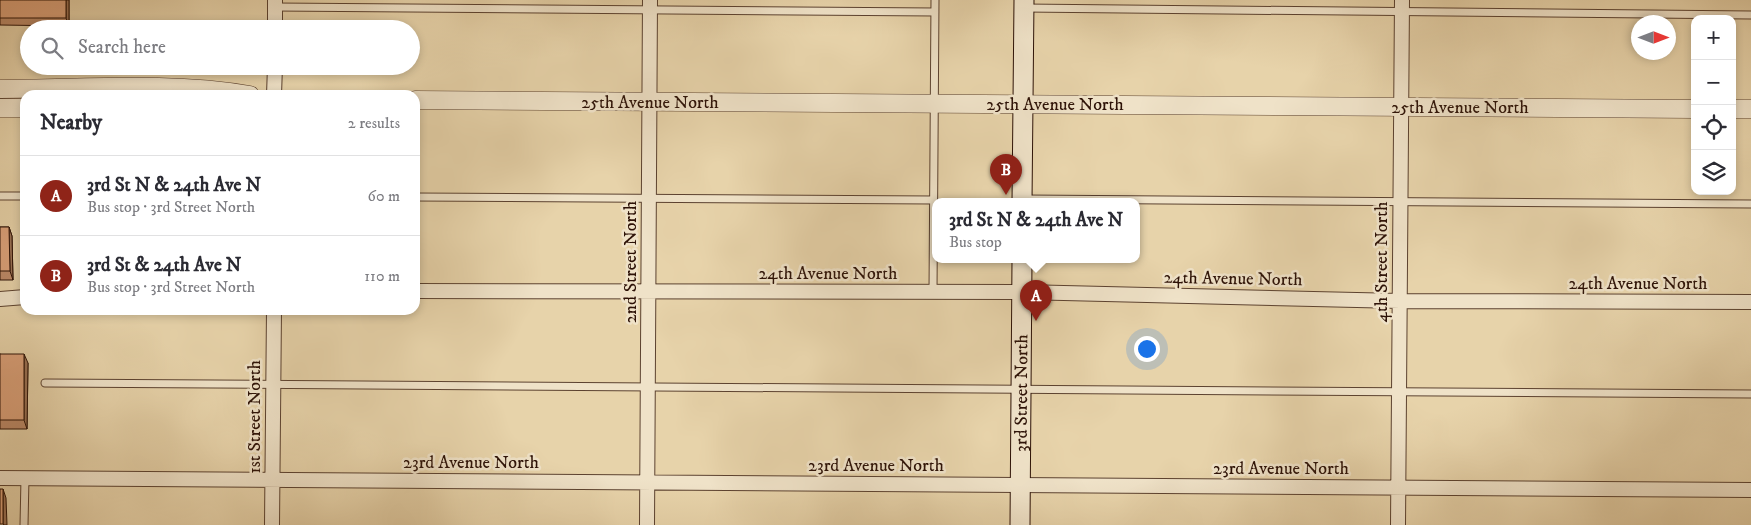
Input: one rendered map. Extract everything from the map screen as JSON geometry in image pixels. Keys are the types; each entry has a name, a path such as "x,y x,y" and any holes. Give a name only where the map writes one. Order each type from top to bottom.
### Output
{"main road":[{"path":"1022,198 1024,4"},
{"name":"3rd Street North","path":"1020,525 1022,263"}],"street":[{"path":"275,4 275,20"},
{"name":"2nd Street North","path":"647,525 650,5"},
{"name":"4th Street North","path":"1398,525 1402,6"},
{"path":"274,90 275,75"},
{"path":"0,89 184,88 223,90"},
{"name":"25th Avenue North","path":"420,100 1691,109"},
{"path":"0,108 20,108"},
{"path":"1736,109 1751,109"},
{"name":"24th Avenue North","path":"420,291 1022,292 1400,301 1751,302"},
{"path":"0,299 20,297"},
{"name":"1st Street North","path":"272,525 274,315"},
{"name":"23rd Avenue North","path":"0,478 1751,490"}],"lane":[{"path":"933,198 935,0"},
{"path":"275,4 650,5 934,12"},
{"path":"1024,4 1402,6 1751,14"},
{"path":"0,196 20,196"},
{"path":"420,197 932,200"},
{"path":"1140,200 1751,204"},
{"path":"933,263 933,292"},
{"path":"45,383 1751,394"},
{"path":"24,478 24,525"}],"building":[{"path":"0,0 66,0 66,18 0,18"},
{"path":"0,227 9,227 10,271 0,271"},
{"path":"0,354 24,354 24,420 0,420"},
{"path":"0,489 3,489 3,524 0,524"}],"place":[{"name":"3rd St & 24th Ave N","path":"1006,195"},
{"name":"3rd St N & 24th Ave N","path":"1036,321"}]}
